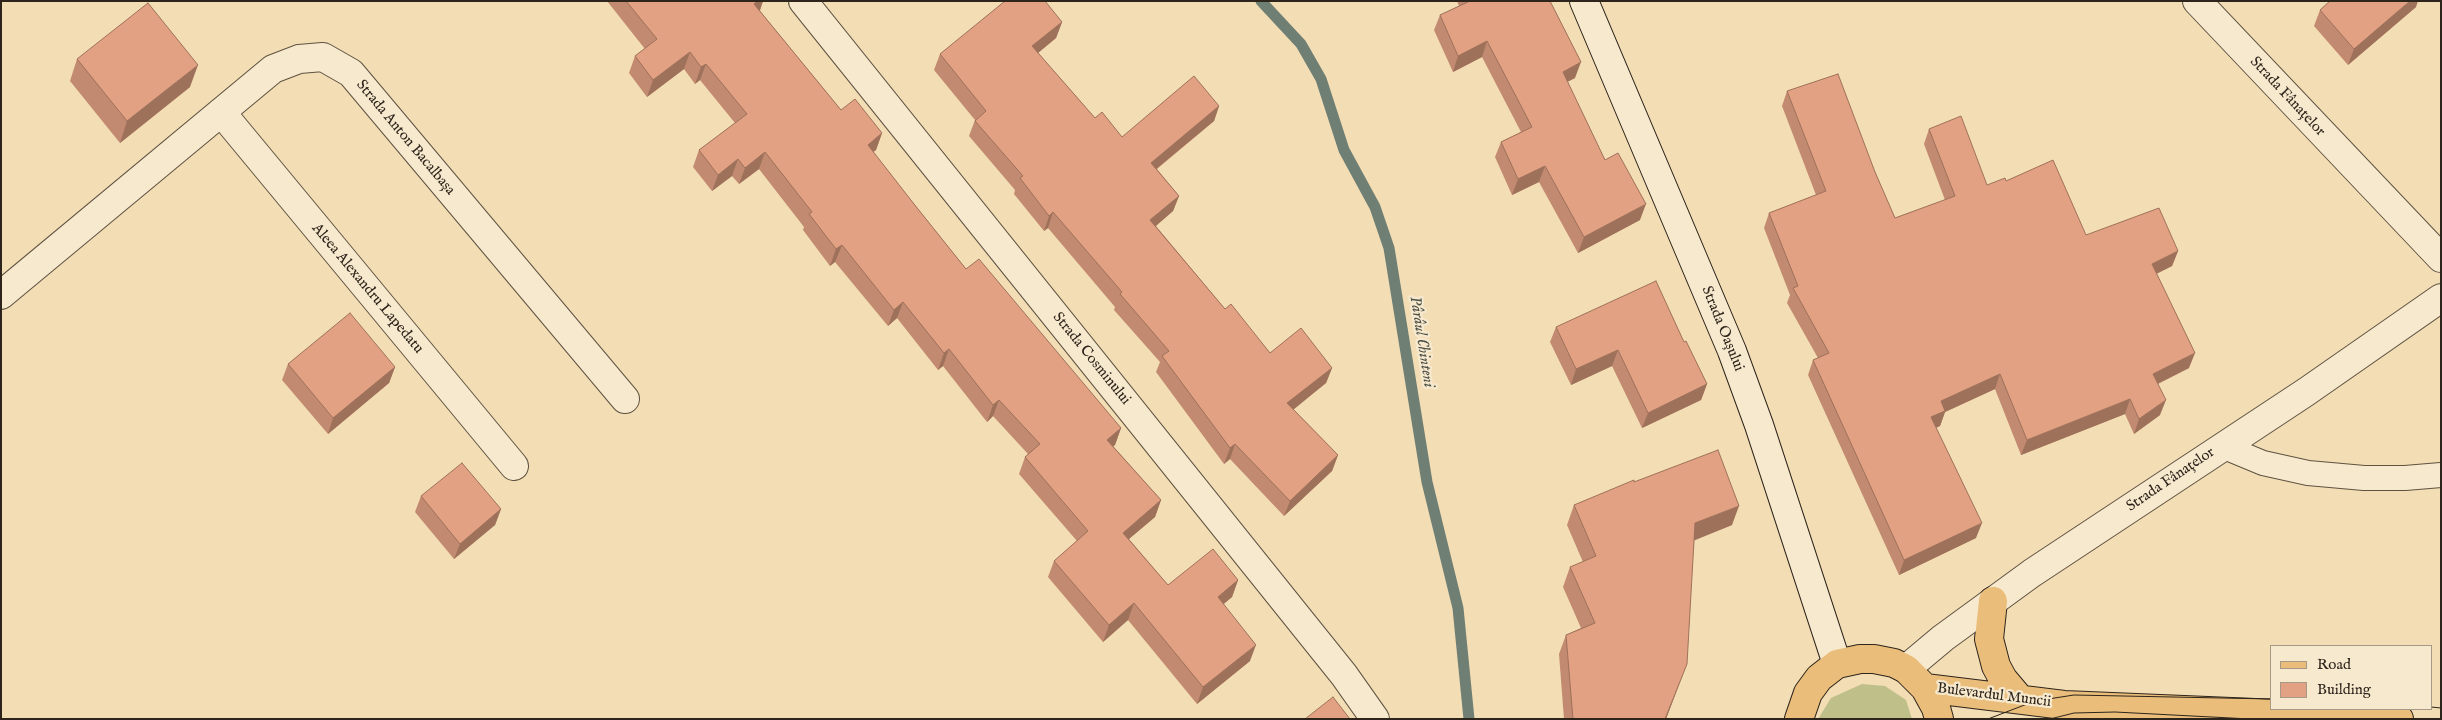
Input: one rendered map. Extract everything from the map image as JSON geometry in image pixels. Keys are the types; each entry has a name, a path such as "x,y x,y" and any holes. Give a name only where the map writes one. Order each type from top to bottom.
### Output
{"main road":[{"path":"1993,601 1989,639 1996,666 2023,708"},
{"path":"1799,719 1808,693 1819,678 1837,664 1860,658 1894,663 1906,669 1925,688 1936,708 1939,719"},
{"name":"Bulevardul Muncii","path":"1925,688 2023,708 2064,704 2399,719"}],"street":[{"name":"Strada Cosminului","path":"804,1 1344,675 1375,719"},
{"name":"Strada Oașului","path":"1584,1 1732,351 1759,425 1837,664"},
{"name":"Strada Fânațelor","path":"2197,1 2441,258"},
{"name":"Strada Anton Bacalbașa","path":"1,295 273,69 298,59 322,57 351,73 625,399"},
{"name":"Aleea Alexandru Lapedatu","path":"220,112 514,466"},
{"name":"Strada Fânațelor","path":"1906,669 1993,601 2222,446 2306,392 2441,298"}],"lane":[{"path":"2222,446 2264,463 2308,473 2364,478 2441,475"}],"green space":[{"path":"1862,684 1885,686 1906,700 1912,719 1818,719 1831,698"}],"building":[{"path":"626,1 757,1 754,4 841,110 855,99 882,133 868,145 966,269 979,259 1121,428 1107,440 1161,500 1123,533 1168,585 1213,549 1238,580 1218,597 1256,645 1203,687 1134,603 1109,625 1054,561 1088,531 1025,457 1040,444 999,400 993,405 949,349 944,353 903,302 894,310 842,245 836,249 809,214 812,212 765,152 745,168 738,159 718,175 699,150 747,114 706,64 701,67 690,52 653,80 635,56 657,39"},
{"path":"1005,1 1045,1 1062,22 1032,46 1095,118 1102,112 1122,137 1194,76 1219,106 1151,163 1179,196 1150,220 1225,309 1231,304 1270,353 1301,328 1332,368 1287,403 1338,455 1290,501 1235,444 1230,448 1162,356 1169,351 1120,294 1122,292 1053,212 1049,216 1020,178 1023,176 975,121 986,111 940,54"},
{"path":"1470,1 1550,1 1581,62 1563,72 1605,160 1618,153 1646,204 1584,237 1545,166 1518,179 1501,142 1532,127 1487,41 1458,56 1440,15"},
{"path":"2330,1 2410,1 2354,49 2320,10"},
{"path":"148,3 198,65 127,121 77,59"},
{"path":"1838,74 1875,172 1895,218 1955,196 1929,129 1961,116 1987,185 2005,178 2006,181 2053,160 2086,235 2159,208 2178,251 2152,264 2195,353 2153,374 2166,400 2139,419 2130,399 2027,440 2000,374 1941,401 1945,411 1931,417 1982,523 1904,560 1813,360 1829,353 1793,288 1798,286 1769,213 1826,191 1787,91"},
{"path":"1656,281 1684,342 1686,341 1707,384 1648,413 1618,350 1576,369 1556,327"},
{"path":"350,313 395,367 333,418 288,364"},
{"path":"1718,450 1739,506 1695,523 1687,664 1665,719 1573,719 1566,635 1595,623 1570,567 1596,556 1574,505 1634,480 1634,482"},
{"path":"462,463 501,509 460,544 421,496"},
{"path":"1333,697 1350,719 1305,719"}],"waterway":[{"name":"Pârâul Chinteni","path":"1261,1 1301,44 1321,79 1344,150 1375,207 1389,248 1427,482 1458,608 1469,719"}],"tram line":[{"path":"1988,719 2035,701 2074,695 2270,699"},
{"path":"2432,707 2441,708"},
{"path":"2050,719 2074,713 2115,712 2250,719"}]}
